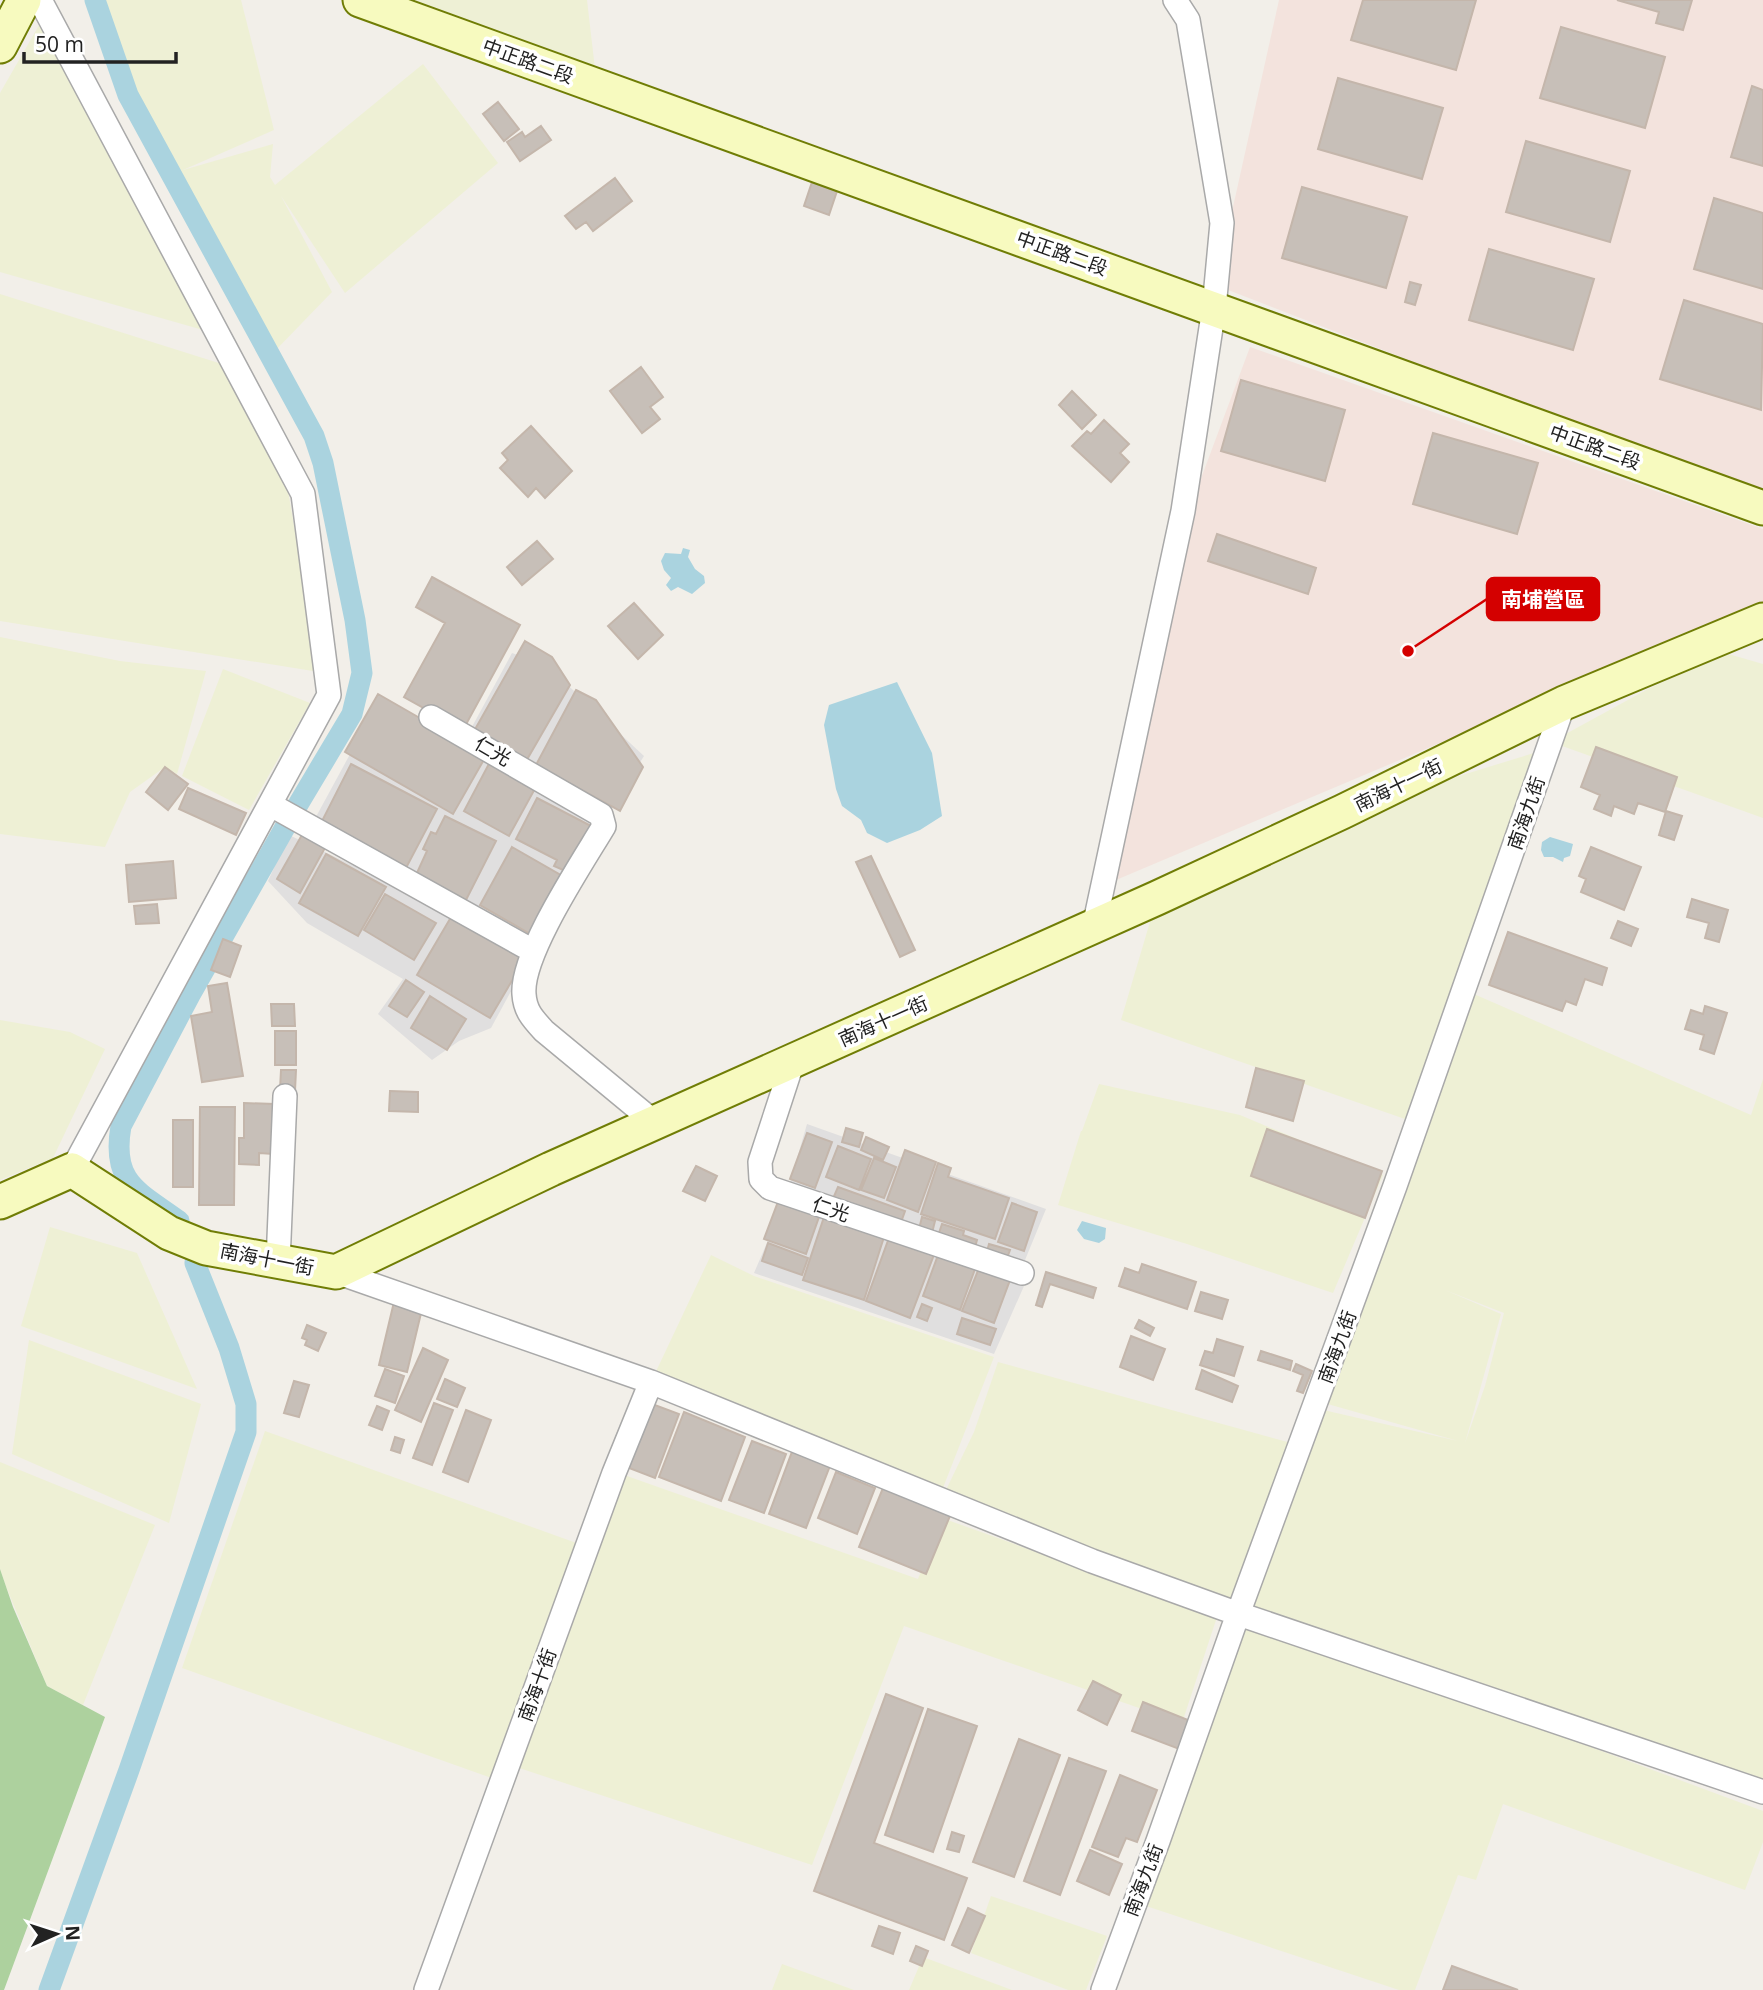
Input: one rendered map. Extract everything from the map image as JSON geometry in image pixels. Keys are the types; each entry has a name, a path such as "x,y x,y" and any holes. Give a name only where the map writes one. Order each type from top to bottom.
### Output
{"street":[{"path":"0,46 24,0"},
{"path":"0,1202 72,1170 329,695 303,494 40,0"},
{"name":"中正路二段","path":"360,0 1763,508"},
{"path":"1094,926 1183,511 1214,308 1222,223 1188,20 1175,0"},
{"name":"南海十一街","path":"72,1170 169,1233 206,1248 336,1272 551,1169 1342,812 1564,702 1763,620"},
{"name":"南海九街","path":"1103,1990 1395,1186 1564,702"},
{"name":"仁光","path":"431,717 601,815 604,826 533,951 524,992 528,1013 544,1031 654,1122"},
{"path":"271,806 533,951"},
{"name":"仁光","path":"793,1061 760,1162 761,1179 770,1188 1022,1273"},
{"path":"278,1262 285,1096"},
{"path":"336,1272 651,1382 1092,1561 1238,1614 1763,1792"},
{"name":"南海十街","path":"426,1990 614,1473 651,1382"}],"shaded area":[{"path":"1279,0 1763,0 1763,497 1223,288 1225,243"},
{"path":"1250,347 1763,529 1763,602 1544,699 1116,880 1193,500"},
{"path":"512,653 545,664 644,756 600,827 491,1028 459,1041 432,1060 378,1014 403,979 307,923 268,881 289,835 519,944 311,826 374,710 430,731 598,827 467,736"},
{"path":"807,1124 1046,1209 1016,1282 1024,1286 994,1354 754,1273 784,1203"}],"green space":[{"path":"92,0 241,0 274,130 183,170 273,144 270,177 275,185 423,64 498,163 345,293 281,196 332,292 272,354 176,173 163,178 118,95"},
{"path":"368,0 587,0 597,86"},
{"path":"46,13 217,334 0,272 0,93"},
{"path":"0,294 225,365 285,473 319,672 0,621"},
{"path":"0,637 120,661 206,671 177,774 165,767 130,792 105,847 0,834"},
{"path":"1725,653 1763,664 1763,818 1551,742 1648,689"},
{"path":"223,669 310,703 249,810 182,776"},
{"path":"1534,753 1494,878 1405,1119 1121,1020 1157,898 1342,812"},
{"path":"1467,991 1751,1115 1763,1079 1763,1792 1244,1611 1319,1409 1458,1441 1317,1401","holes":["1445,1290 1504,1313 1485,1386 1465,1443 1501,1314"]},
{"path":"0,1020 70,1032 105,1049 53,1158 0,1180"},
{"path":"1099,1084 1240,1115 1383,1175 1333,1293 1187,1244 1058,1205"},
{"path":"50,1227 137,1253 197,1389 21,1326"},
{"path":"711,1255 754,1276 994,1357 941,1493 651,1382"},
{"path":"29,1340 201,1404 169,1523 12,1454"},
{"path":"998,1362 1291,1443 1230,1611 944,1494 974,1432"},
{"path":"265,1431 582,1545 610,1470 918,1579 942,1518 1217,1617 1182,1723 904,1626 812,1865 507,1764 500,1781 182,1668"},
{"path":"0,1462 155,1525 83,1705 47,1686 5,1584 0,1569"},
{"path":"0,1569 13,1607 47,1686 105,1717 4,1990 0,1990"},
{"path":"1238,1616 1763,1811 1763,1842 1745,1890 1503,1804 1476,1880 1458,1875 1415,1990 1399,1990 1134,1902"},
{"path":"991,1896 1107,1936 1086,1990 1068,1990 971,1953"},
{"path":"923,1957 1012,1990 909,1990"},
{"path":"782,1964 854,1990 772,1990"}],"water":[{"path":"683,548 690,550 688,557 695,569 704,576 705,583 692,594 678,587 671,591 666,585 671,578 661,561 665,553 681,554"},
{"path":"897,682 932,753 942,816 920,830 887,843 867,833 861,820 842,806 836,789 824,725 829,705"},
{"path":"1550,837 1573,844 1570,856 1564,858 1563,862 1553,857 1544,857 1542,842"},
{"path":"1082,1221 1106,1228 1105,1239 1099,1243 1084,1239 1077,1230"}],"building":[{"path":"1363,0 1476,0 1456,70 1351,40"},
{"path":"1617,0 1692,0 1683,30 1656,23 1659,12"},
{"path":"1561,27 1665,57 1645,128 1540,98"},
{"path":"1338,78 1443,108 1422,179 1318,149"},
{"path":"1752,86 1763,90 1763,166 1731,157"},
{"path":"498,102 519,129 504,141 483,114"},
{"path":"541,126 551,140 520,161 507,142 522,132 525,137"},
{"path":"1526,141 1630,171 1610,242 1506,212"},
{"path":"615,178 632,201 593,231 586,222 576,229 565,216"},
{"path":"812,182 837,191 829,215 804,206"},
{"path":"1302,187 1407,217 1386,288 1282,258"},
{"path":"1714,198 1763,213 1763,289 1694,269"},
{"path":"1489,249 1594,279 1573,350 1469,320"},
{"path":"1410,282 1421,285 1415,305 1405,302"},
{"path":"1684,300 1763,324 1761,410 1660,379"},
{"path":"641,367 663,397 650,407 660,419 642,433 610,391"},
{"path":"1241,380 1345,410 1325,481 1221,451"},
{"path":"1072,391 1096,415 1082,429 1059,405"},
{"path":"1104,420 1129,444 1120,453 1129,462 1111,482 1072,446 1087,431 1091,434"},
{"path":"531,426 572,471 545,498 536,488 528,497 500,468 508,460 502,453"},
{"path":"1433,433 1538,463 1517,534 1413,504"},
{"path":"1217,534 1316,568 1308,594 1208,561"},
{"path":"537,541 553,559 522,585 507,567"},
{"path":"432,577 520,625 463,730 404,697 445,623 416,607"},
{"path":"634,603 663,635 638,659 608,626"},
{"path":"525,641 552,657 570,685 525,763 473,733"},
{"path":"576,690 596,700 643,767 620,811 536,765"},
{"path":"378,694 486,756 453,814 345,752"},
{"path":"1596,747 1677,777 1665,812 1638,803 1634,814 1614,806 1611,816 1594,809 1600,795 1581,787"},
{"path":"491,760 537,785 509,836 464,811"},
{"path":"351,764 437,809 406,868 321,823"},
{"path":"165,767 188,784 168,810 146,792"},
{"path":"188,788 246,813 236,835 179,809"},
{"path":"537,798 593,827 570,873 554,866 557,860 516,839"},
{"path":"1666,811 1682,816 1674,840 1659,835"},
{"path":"445,816 496,841 466,900 416,875 427,851 423,849 431,832 436,834"},
{"path":"303,833 326,846 300,893 277,879"},
{"path":"512,847 564,877 532,935 480,905"},
{"path":"1591,847 1641,867 1624,910 1581,892 1586,879 1579,876"},
{"path":"326,854 386,887 358,936 299,903"},
{"path":"871,856 915,950 900,957 856,862"},
{"path":"173,861 176,898 129,902 126,865"},
{"path":"385,894 436,923 414,960 364,930"},
{"path":"1692,899 1728,910 1719,942 1705,938 1709,923 1687,917"},
{"path":"157,904 159,923 136,924 134,906"},
{"path":"454,912 527,955 490,1018 417,975"},
{"path":"1618,921 1638,929 1631,946 1611,938"},
{"path":"1508,932 1607,968 1602,985 1585,979 1576,1005 1566,1001 1562,1011 1489,985"},
{"path":"223,939 241,946 230,977 211,970"},
{"path":"406,980 424,992 407,1017 389,1006"},
{"path":"227,983 243,1076 202,1082 191,1016 212,1012 208,986"},
{"path":"430,996 466,1019 447,1050 411,1028"},
{"path":"271,1004 294,1004 295,1026 272,1026"},
{"path":"1705,1006 1727,1013 1714,1054 1700,1049 1704,1035 1685,1029 1691,1010 1703,1014"},
{"path":"275,1031 296,1031 296,1065 275,1065"},
{"path":"1256,1068 1304,1081 1293,1121 1246,1107"},
{"path":"281,1070 296,1070 295,1091 280,1090"},
{"path":"390,1091 418,1092 418,1112 389,1111"},
{"path":"244,1103 274,1104 273,1154 259,1153 259,1165 239,1164 239,1138 244,1138"},
{"path":"200,1107 235,1107 234,1205 199,1205"},
{"path":"173,1120 193,1120 193,1187 173,1187"},
{"path":"846,1128 863,1133 859,1147 842,1142"},
{"path":"1267,1129 1382,1171 1365,1218 1251,1176"},
{"path":"807,1133 832,1142 815,1188 790,1179"},
{"path":"866,1137 889,1147 883,1160 861,1150"},
{"path":"838,1146 871,1159 859,1190 826,1177"},
{"path":"905,1150 936,1162 918,1212 887,1200"},
{"path":"874,1158 896,1167 884,1198 861,1190"},
{"path":"938,1163 951,1168 948,1177 1009,1198 995,1239 921,1214"},
{"path":"696,1166 717,1176 705,1201 683,1191"},
{"path":"838,1187 905,1211 900,1225 832,1201"},
{"path":"779,1199 820,1214 806,1254 764,1239"},
{"path":"1012,1203 1037,1212 1024,1251 998,1242"},
{"path":"824,1217 884,1237 864,1300 803,1280"},
{"path":"922,1217 935,1221 932,1233 919,1229"},
{"path":"942,1224 964,1231 963,1235 977,1240 974,1251 937,1239"},
{"path":"890,1235 935,1252 910,1318 866,1301"},
{"path":"768,1243 808,1258 802,1275 762,1261"},
{"path":"989,1244 1010,1250 1006,1261 985,1259"},
{"path":"938,1255 975,1269 960,1310 923,1296"},
{"path":"1142,1264 1196,1282 1187,1309 1119,1286 1125,1268 1139,1273"},
{"path":"979,1268 1010,1280 994,1323 962,1311"},
{"path":"1046,1272 1096,1288 1093,1298 1050,1284 1042,1307 1036,1305"},
{"path":"1201,1292 1228,1300 1222,1319 1195,1311"},
{"path":"394,1302 422,1309 407,1372 379,1365"},
{"path":"922,1304 932,1308 927,1321 917,1317"},
{"path":"962,1318 996,1329 990,1345 957,1334"},
{"path":"1139,1320 1154,1328 1150,1336 1135,1328"},
{"path":"307,1325 326,1333 318,1351 305,1345 307,1340 302,1338"},
{"path":"1131,1336 1165,1349 1153,1380 1120,1367"},
{"path":"1217,1339 1243,1347 1234,1376 1200,1365 1205,1351 1213,1353"},
{"path":"423,1348 448,1360 421,1422 395,1410"},
{"path":"1261,1351 1292,1361 1290,1370 1258,1360"},
{"path":"1296,1364 1312,1371 1303,1393 1297,1391 1303,1375 1293,1371"},
{"path":"385,1369 404,1376 395,1403 375,1396"},
{"path":"1202,1370 1238,1386 1232,1402 1196,1389"},
{"path":"445,1379 465,1388 457,1407 437,1399"},
{"path":"294,1381 309,1385 299,1417 284,1413"},
{"path":"434,1403 453,1410 432,1465 413,1458"},
{"path":"652,1404 679,1414 655,1478 629,1468"},
{"path":"377,1406 389,1411 382,1430 369,1425"},
{"path":"466,1410 491,1420 468,1482 443,1472"},
{"path":"684,1412 745,1437 721,1501 659,1477"},
{"path":"395,1437 404,1440 400,1453 391,1450"},
{"path":"752,1441 786,1454 764,1513 729,1500"},
{"path":"793,1449 831,1463 806,1528 769,1514"},
{"path":"836,1472 875,1488 857,1534 818,1518"},
{"path":"885,1483 952,1511 926,1574 859,1547"},
{"path":"1093,1681 1121,1695 1107,1725 1078,1710"},
{"path":"886,1694 923,1708 874,1843 967,1878 944,1940 814,1891"},
{"path":"1143,1702 1193,1722 1182,1750 1132,1731"},
{"path":"928,1709 977,1726 933,1852 885,1835"},
{"path":"1019,1739 1060,1755 1014,1877 973,1862"},
{"path":"1069,1758 1106,1771 1060,1895 1024,1881"},
{"path":"1120,1775 1157,1790 1137,1842 1126,1838 1118,1857 1092,1847"},
{"path":"952,1832 964,1836 959,1852 947,1849"},
{"path":"1090,1850 1122,1864 1109,1895 1077,1881"},
{"path":"968,1908 985,1916 969,1953 952,1945"},
{"path":"879,1926 900,1933 893,1954 872,1946"},
{"path":"916,1946 928,1951 922,1966 910,1961"},
{"path":"1452,1966 1518,1990 1443,1990"}],"waterway":[{"path":"95,0 128,95 314,436 323,463 355,620 362,673 352,714 296,808"},
{"path":"179,1221 140,1193 124,1173 120,1161 121,1126 190,995 288,822"},
{"path":"49,1990 129,1770 246,1432 246,1404 229,1348 195,1263"}],"place":[{"name":"南埔營區","path":"1408,651"}]}
